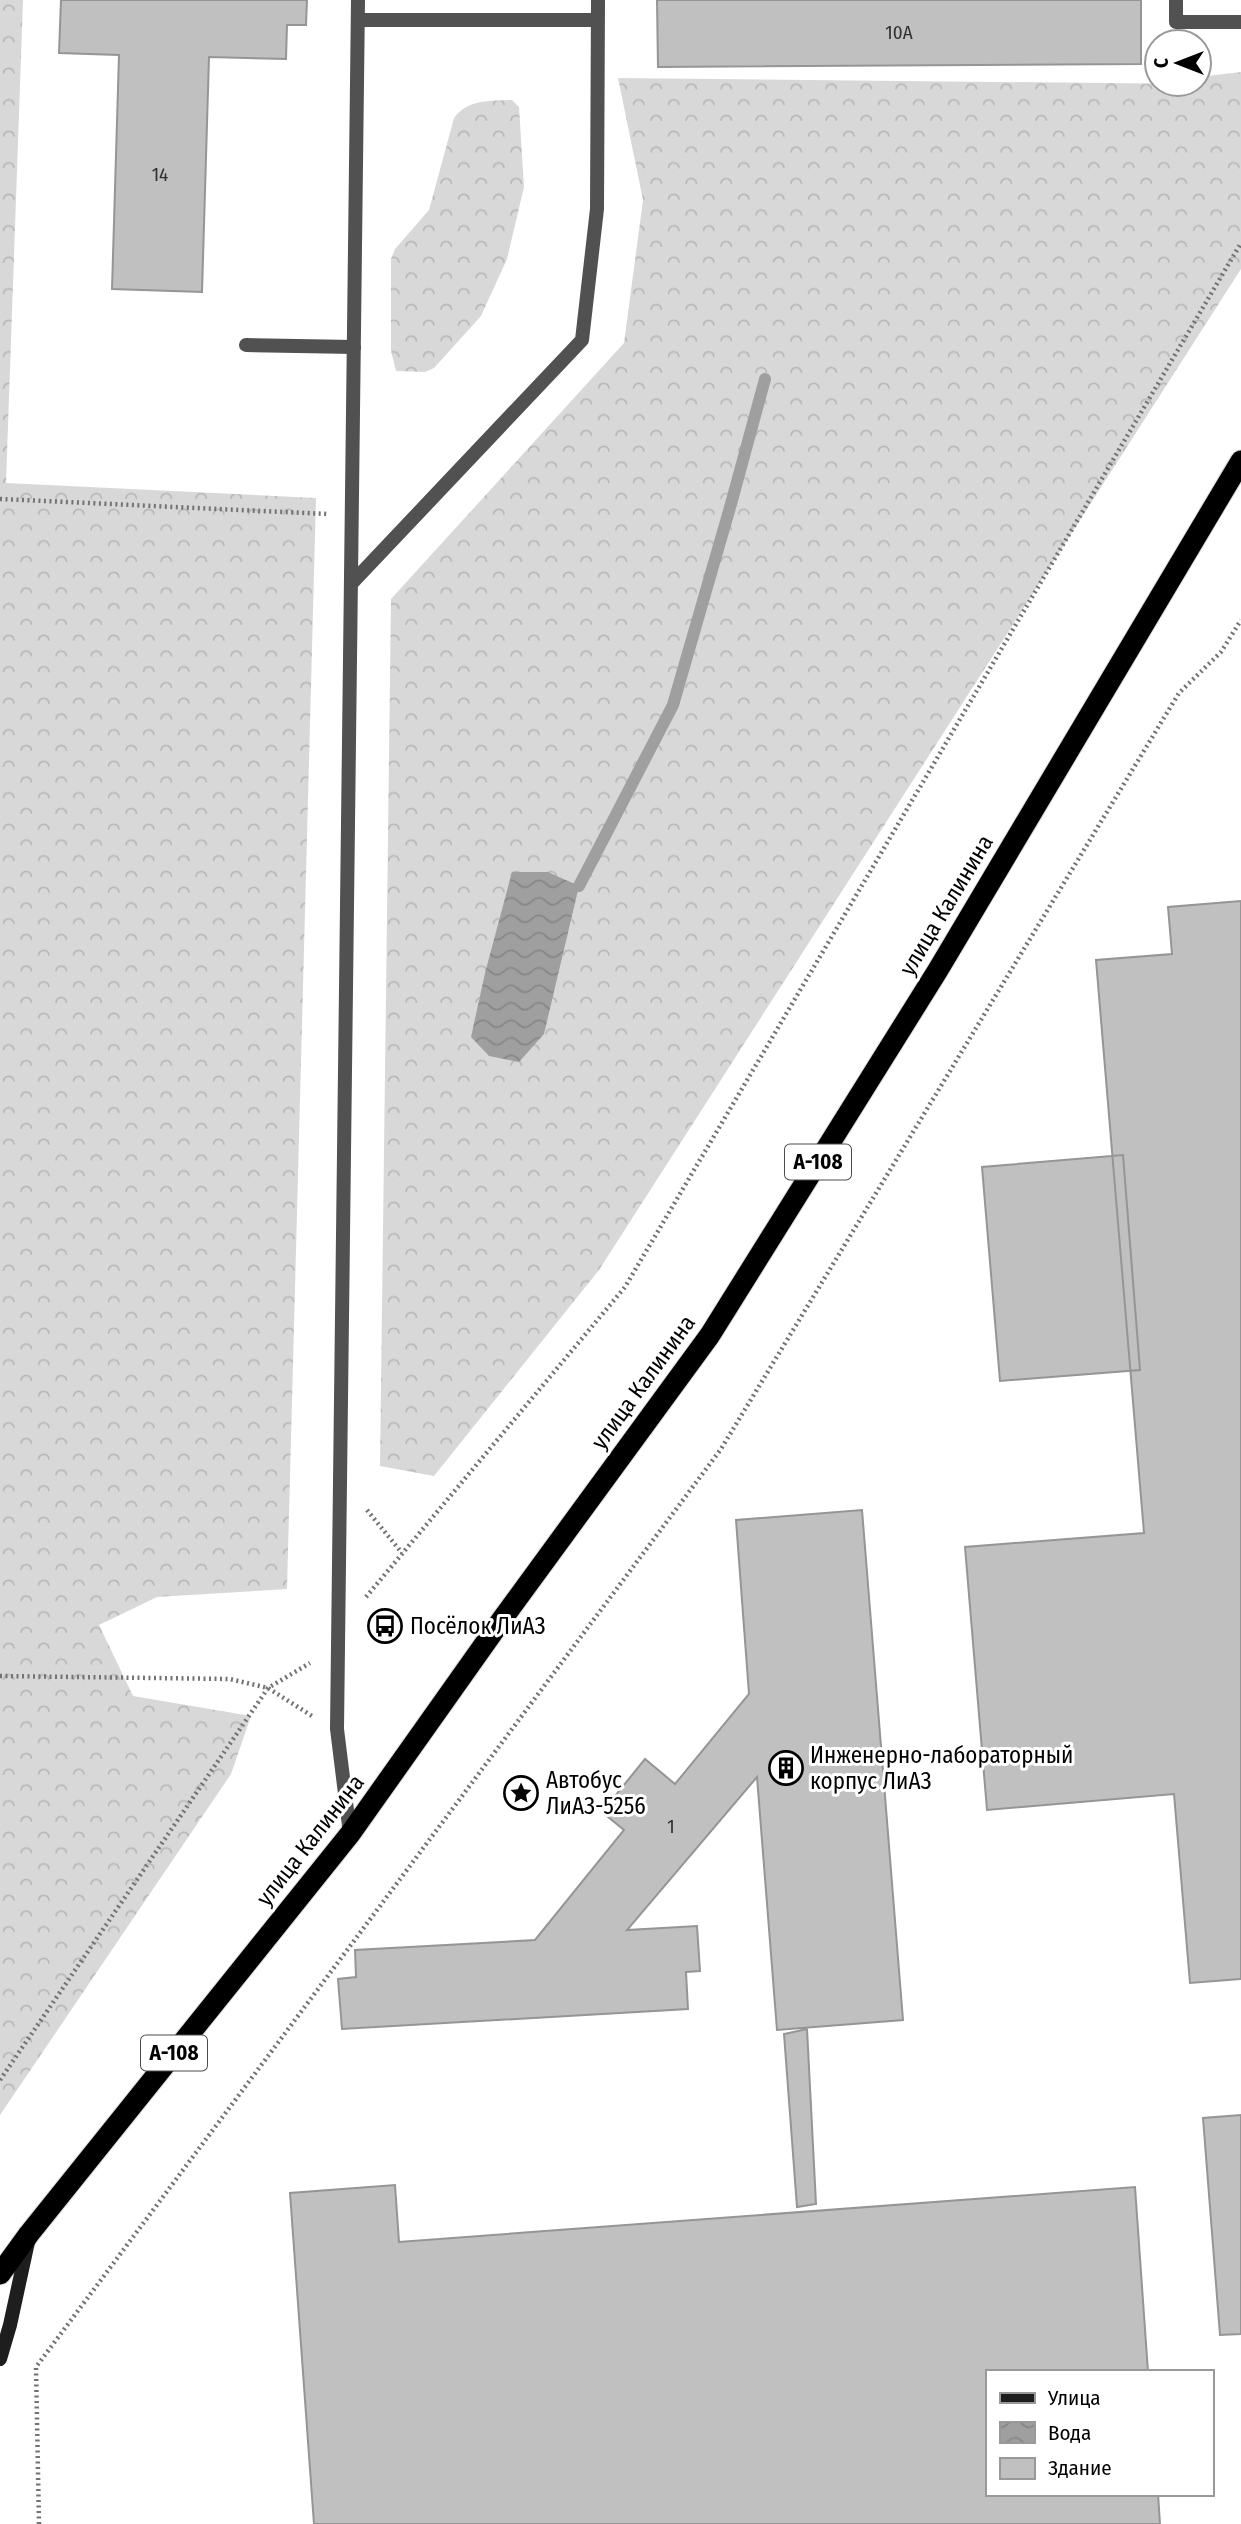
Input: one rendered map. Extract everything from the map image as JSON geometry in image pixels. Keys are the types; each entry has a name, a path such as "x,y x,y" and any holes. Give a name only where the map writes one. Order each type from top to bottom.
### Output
{"highway":[{"name":"улица Калинина","path":"0,2274 29,2234 350,1834 503,1618 710,1335 945,958 1241,461"}],"main road":[{"path":"0,2359 29,2234"}],"street":[{"path":"350,1834 337,1729 358,0"},
{"path":"351,584 582,340 597,209 598,0"},
{"path":"1176,0 1176,22 1241,22"},
{"path":"358,20 598,20"},
{"path":"246,345 354,347"}],"path":[{"path":"363,1600 625,1287 1241,243"},
{"path":"0,499 352,514"},
{"path":"39,2524 36,2367 721,1448 1179,693 1221,652 1241,620"},
{"path":"340,1476 402,1553"},
{"path":"0,2080 268,1688 338,1647"},
{"path":"0,1675 230,1679 268,1688 295,1707 337,1729"}],"green space":[{"path":"0,0 23,0 6,483 316,498 287,1589 157,1597 99,1625 133,1696 251,1716 231,1774 0,2115"},
{"path":"1241,72 1241,269 599,1270 434,1476 380,1466 391,599 624,343 643,200 618,78 1143,83 1143,98 1213,98 1213,75"},
{"path":"512,100 519,107 524,187 507,259 481,316 434,368 425,372 396,371 391,351 391,259 395,249 429,210 454,118 473,104"}],"water":[{"path":"512,872 548,872 579,886 544,1034 519,1062 489,1056 471,1037"}],"building":[{"path":"61,0 307,0 306,25 287,25 286,59 209,57 202,292 112,289 119,55 59,53"},
{"path":"657,0 1141,0 1141,64 658,67"},
{"path":"1241,901 1241,1979 1190,1983 1174,1794 987,1810 965,1547 1144,1533 1096,960 1172,954 1168,907"},
{"path":"1123,1155 1140,1370 1000,1381 982,1167"},
{"name":"Инженерно-лабораторный корпус ЛиАЗ","path":"862,1510 903,2020 777,2030 757,1777 627,1930 697,1926 700,1971 686,1972 688,2009 342,2029 338,1979 356,1977 355,1950 535,1940 624,1830 602,1812 645,1759 675,1784 749,1694 736,1520"},
{"path":"807,2029 816,2204 797,2207 784,2034"},
{"path":"1241,2115 1241,2334 1220,2335 1203,2118"},
{"path":"395,2185 399,2242 1135,2187 1148,2370 986,2370 986,2496 1158,2496 1160,2524 314,2524 290,2193"}],"waterway":[{"path":"579,886 673,705 765,379"}],"place":[{"name":"Посёлок ЛиАЗ","path":"385,1626"},
{"name":"Инженерно-лабораторный корпус ЛиАЗ","path":"786,1768"},
{"name":"Автобус ЛиАЗ-5256","path":"521,1793"}]}
